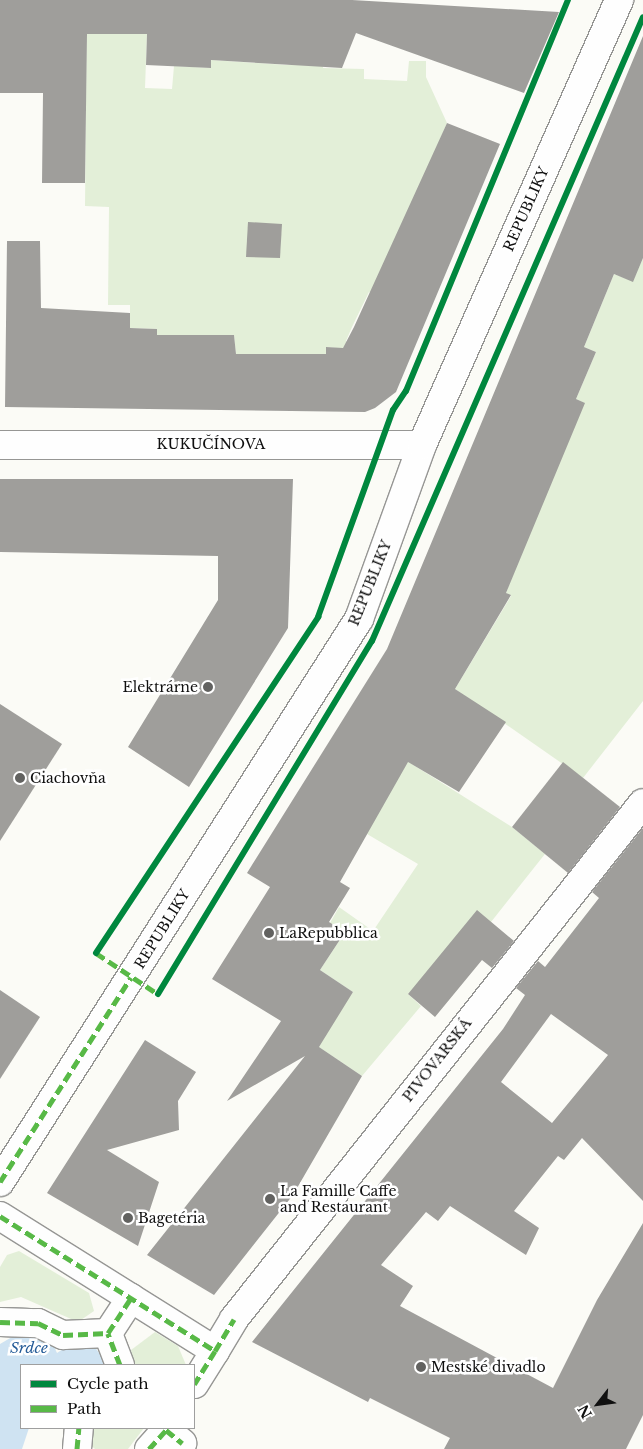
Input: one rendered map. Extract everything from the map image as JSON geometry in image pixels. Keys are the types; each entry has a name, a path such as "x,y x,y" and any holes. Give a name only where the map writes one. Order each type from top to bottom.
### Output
{"street":[{"name":"REPUBLIKY","path":"3,1178 358,619 422,445 619,0"},
{"name":"KUKUČÍNOVA","path":"0,444 422,445"},
{"name":"PIVOVARSKÁ","path":"195,1382 234,1319 643,803"},
{"path":"0,1216 215,1351"},
{"path":"108,1333 131,1298"},
{"path":"0,1322 38,1323 63,1335 108,1333"},
{"path":"108,1333 120,1364"},
{"path":"77,1449 78,1429"}],"green space":[{"path":"87,0 140,34 147,34 145,88 172,89 174,66 211,68 211,60 287,65 323,61 323,68 364,69 364,79 407,81 409,61 426,61 426,77 447,123 374,294 369,292 346,341 349,343 337,353 336,348 326,347 326,354 236,354 234,335 157,341 157,329 130,328 130,305 108,305 109,207 85,206"},
{"path":"643,258 643,701 583,778 455,689 511,596 506,593 513,574 584,403 576,399 596,352 584,347 614,274 633,281"},
{"path":"396,754 512,827 545,854 491,922 408,994 421,1006 362,1076 314,1044 353,992 320,970 345,932 330,923 339,907 373,931 418,864 367,834"},
{"path":"19,1251 89,1293 94,1311 78,1322 21,1297 0,1302 0,1267 7,1255"},
{"path":"155,1332 178,1346 186,1364 133,1364 131,1350"},
{"path":"88,1429 143,1429 128,1449 95,1449 86,1441"}],"water":[{"name":"Srdce","path":"24,1330 50,1338 57,1353 72,1343 94,1346 107,1364 20,1364 20,1429 29,1429 22,1449 0,1449 0,1344"}],"building":[{"path":"0,0 352,0 559,12 524,93 356,33 342,68 211,60 211,68 146,65 147,34 87,34 85,183 42,183 43,93 0,93"},
{"path":"643,36 643,258 633,282 614,274 584,347 596,352 576,399 585,403 506,593 511,595 455,689 506,722 459,792 408,762 340,882 350,888 329,922 345,932 320,970 353,992 319,1047 362,1076 293,1195 214,1295 147,1255 305,1056 227,1101 281,1021 212,979 270,887 247,873 387,649"},
{"path":"447,123 500,144 396,392 375,408 365,412 5,407 7,241 40,241 41,308 130,313 130,328 157,329 157,335 234,335 236,354 326,354 326,347 343,348 354,327"},
{"path":"248,222 282,224 280,258 246,257"},
{"name":"Elektrárne","path":"0,479 293,479 288,628 189,787 128,747 218,600 218,556 0,552"},
{"name":"Ciachovňa","path":"0,704 62,744 0,841"},
{"path":"563,762 620,807 568,873 512,827"},
{"path":"643,828 643,1201 582,1138 564,1160 558,1156 514,1211 539,1228 526,1255 450,1206 438,1221 426,1212 381,1265 413,1286 400,1306 553,1388 597,1300 643,1223 643,1415 626,1449 444,1449 450,1438 370,1398 368,1402 252,1342 503,1029 525,995 516,988 538,961 545,967 599,898 592,892","holes":["551,1014 608,1055 552,1123 501,1082"]},
{"path":"477,910 514,941 492,968 482,960 435,1017 408,994"},
{"path":"0,990 40,1017 0,1079"},
{"path":"145,1040 196,1072 178,1101 179,1130 107,1150 159,1182 138,1246 47,1193"}],"marked path":[{"path":"96,953 158,994"},
{"path":"0,1182 131,977"},
{"path":"0,1216 215,1351 195,1382"},
{"path":"120,1364 108,1333 131,1298"},
{"path":"215,1351 234,1319"},
{"path":"0,1322 38,1323 63,1335 108,1333"},
{"path":"77,1449 79,1429"},
{"path":"149,1449 166,1430 182,1443"}],"cycle path":[{"path":"96,953 318,617 393,410 406,391 568,0"},
{"path":"158,994 372,641 643,17"}],"place":[{"name":"Elektrárne","path":"208,687"},
{"name":"Ciachovňa","path":"20,778"},
{"name":"LaRepubblica","path":"269,933"},
{"name":"La Famille Caffe and Restaurant","path":"270,1199"},
{"name":"Bagetéria","path":"128,1218"},
{"name":"Mestské divadlo","path":"421,1367"}]}
